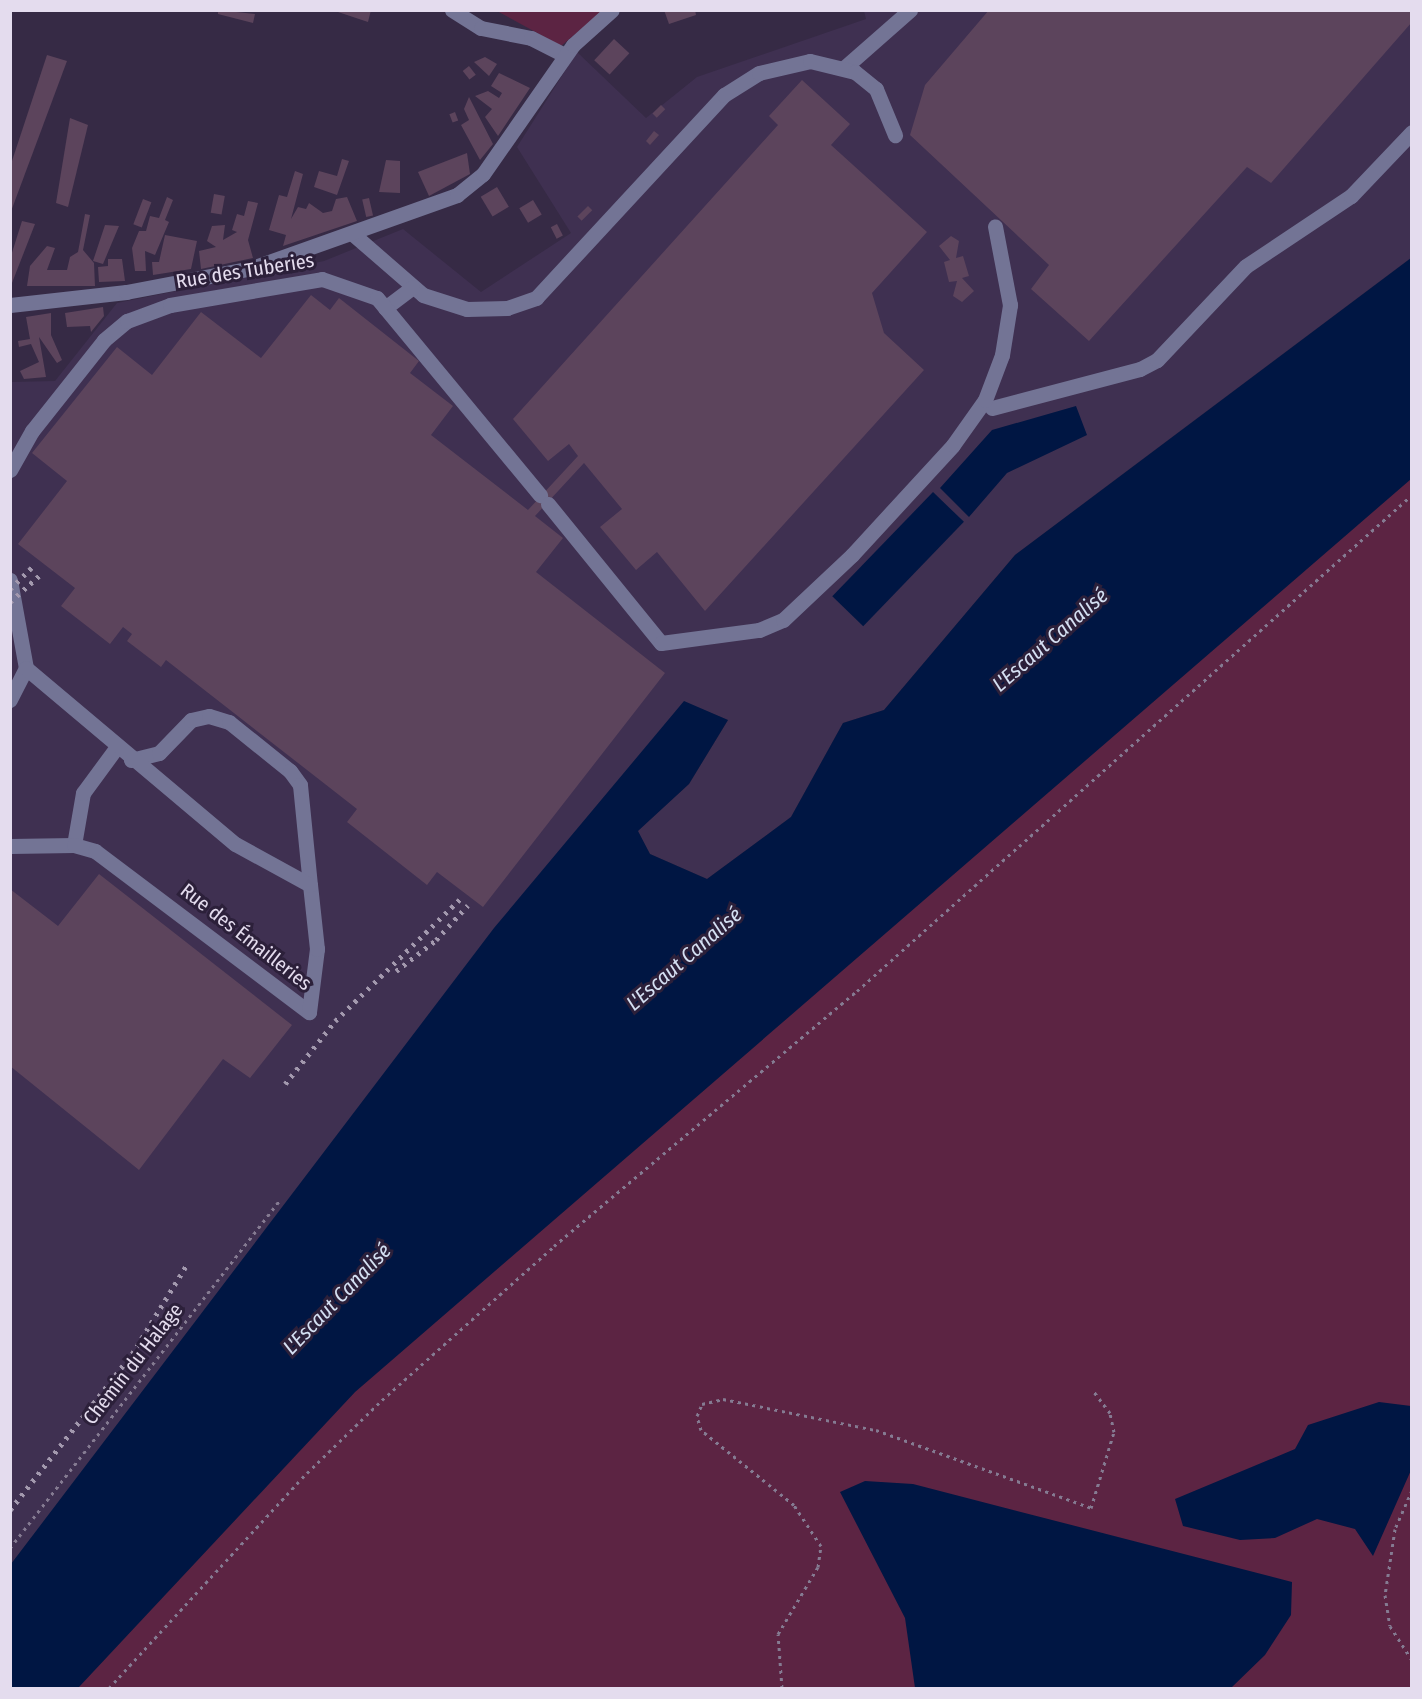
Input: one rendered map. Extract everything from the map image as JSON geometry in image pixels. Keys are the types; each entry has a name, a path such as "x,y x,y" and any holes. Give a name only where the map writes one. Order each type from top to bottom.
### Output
{"street":[{"path":"452,10 481,27 531,38 564,55"},
{"path":"10,305 218,275 354,235 476,182 564,55 612,10"},
{"path":"844,68 910,10"},
{"path":"354,235 411,288 467,309 530,301 730,89 791,63 844,68 873,84 895,135"},
{"path":"992,408 1140,369 1157,360 1246,266 1351,196 1412,132"},
{"name":"Rue des Tuberies","path":"10,470 27,438 104,340 135,316 314,278 360,288 386,308 661,643 759,630 788,617 953,445 985,400 1005,343 1009,282 995,226"},
{"path":"386,308 411,288"},
{"path":"10,580 26,668 10,700"},
{"path":"26,668 116,748 235,844 310,885"},
{"path":"131,760 155,755 190,720 209,716 229,722 291,771 300,785 310,885"},
{"path":"74,845 83,793 116,748"},
{"name":"Rue des Émailleries","path":"10,846 74,845 126,871 309,1012 317,949 310,885"}],"path":[{"path":"109,1689 307,1473 390,1392 857,991 1412,495"},
{"name":"Chemin du Halage","path":"10,1548 281,1199"},
{"path":"782,1689 778,1634 818,1568 821,1546 794,1505 701,1431 697,1416 702,1404 723,1399 876,1430 1091,1508 1114,1432 1110,1413 1094,1392"},
{"path":"1412,1490 1395,1529 1384,1595 1390,1626 1412,1660"}],"shaded area":[{"path":"497,11 603,11 561,46"},
{"path":"864,11 1411,11 1411,258 1015,555 884,710 843,723 791,817 707,879 650,854 637,831 689,784 728,720 684,702 11,1564 11,382 55,381 117,303 324,261 403,229 481,292 571,233 517,147 577,52 646,118 697,77 866,19"},
{"path":"1411,479 1411,1688 78,1688 355,1392"}],"water":[{"name":"L'Escaut Canalisé","path":"1411,258 1411,479 355,1392 78,1688 11,1688 11,1564 494,928 684,701 728,720 689,784 638,831 650,854 707,879 791,817 843,723 884,710 1015,555"},
{"path":"1076,406 1087,435 1007,473 969,517 940,488 992,430"},
{"path":"933,492 964,522 863,626 832,596"},
{"path":"1379,1402 1411,1406 1412,1468 1373,1556 1355,1529 1317,1519 1275,1538 1240,1540 1183,1526 1175,1499 1295,1449 1308,1425"},
{"path":"865,1481 913,1484 1292,1582 1291,1615 1265,1655 1231,1688 915,1688 905,1618 840,1492"}],"building":[{"path":"218,10 255,14 253,23 218,14"},
{"path":"332,10 371,10 368,22"},
{"path":"664,10 695,10 696,15 669,24"},
{"path":"989,10 1412,10 1412,22 1271,183 1247,167 1089,341 1031,289 1049,265 910,135 925,85"},
{"path":"614,39 629,53 610,75 594,60"},
{"path":"47,55 67,61 10,214 10,167"},
{"path":"485,57 497,64 489,76 474,62"},
{"path":"469,66 476,75 469,80 463,71"},
{"path":"499,73 530,88 498,136 485,117 492,109 475,96 488,91 499,98 502,93 491,86"},
{"path":"802,80 850,124 831,145 927,232 872,293 884,333 924,370 705,611 657,552 636,570 600,527 622,509 584,463 535,516 563,538 536,572 665,673 483,907 437,872 427,885 347,822 357,809 166,660 161,667 127,641 132,634 123,627 110,644 61,606 75,588 18,544 67,481 32,453 117,347 152,375 201,312 261,358 311,295 330,310 339,298 419,361 410,373 453,406 431,435 528,510 578,456 569,444 548,461 513,419 778,125 769,116"},
{"path":"469,97 493,144 480,160 461,125 469,120 464,109"},
{"path":"661,105 665,109 657,118 653,113"},
{"path":"455,112 458,120 453,123 449,114"},
{"path":"70,118 88,125 68,207 56,203"},
{"path":"654,131 659,135 650,145 646,141"},
{"path":"467,153 470,174 429,196 418,172"},
{"path":"342,159 349,161 337,195 314,187 319,171 337,176"},
{"path":"386,160 400,161 400,193 379,192"},
{"path":"295,171 303,174 291,219 298,207 306,209 309,203 323,213 332,211 336,199 347,197 357,221 283,246 286,235 269,230 279,195 287,197"},
{"path":"497,187 509,207 493,217 481,197"},
{"path":"214,194 225,196 222,215 211,213"},
{"path":"167,197 173,200 165,220 169,222 155,255 145,251 146,271 135,271 132,248 139,231 146,231 150,216 159,218"},
{"path":"369,198 373,216 366,217 362,200"},
{"path":"143,199 151,202 142,227 133,224"},
{"path":"533,200 542,215 528,223 519,208"},
{"path":"248,201 258,203 248,240 253,258 201,269 199,251 216,247 207,241 212,226 225,225 223,240 237,232 232,230 237,214 244,216"},
{"path":"588,206 592,210 582,221 577,217"},
{"path":"85,214 90,215 83,250 94,263 95,286 27,286 30,266 47,246 55,248 47,270 67,270 70,257 78,252"},
{"path":"22,221 35,224 10,288 10,259"},
{"path":"557,224 563,236 557,239 551,227"},
{"path":"105,225 119,226 103,264 93,261"},
{"path":"165,235 197,241 191,269 153,275 152,262 159,262"},
{"path":"951,236 959,241 956,258 963,256 969,276 962,278 974,291 962,302 953,296 957,281 949,282 944,262 950,260 939,246"},
{"path":"108,259 122,259 125,281 99,282 98,267 108,266"},
{"path":"103,307 104,316 91,332 90,326 67,327 65,313"},
{"path":"51,313 51,335 62,360 57,363 39,337 46,377 24,379 20,371 39,362 31,344 19,347 18,341 30,339 26,317"},
{"path":"99,874 292,1025 250,1078 223,1059 139,1170 10,1066 10,889 58,926"}],"railway":[{"path":"10,589 35,564"},
{"path":"10,602 42,573"},
{"path":"285,1084 335,1021 461,898"},
{"path":"396,971 436,940 468,905"},
{"path":"10,1510 132,1354 186,1266"}]}
